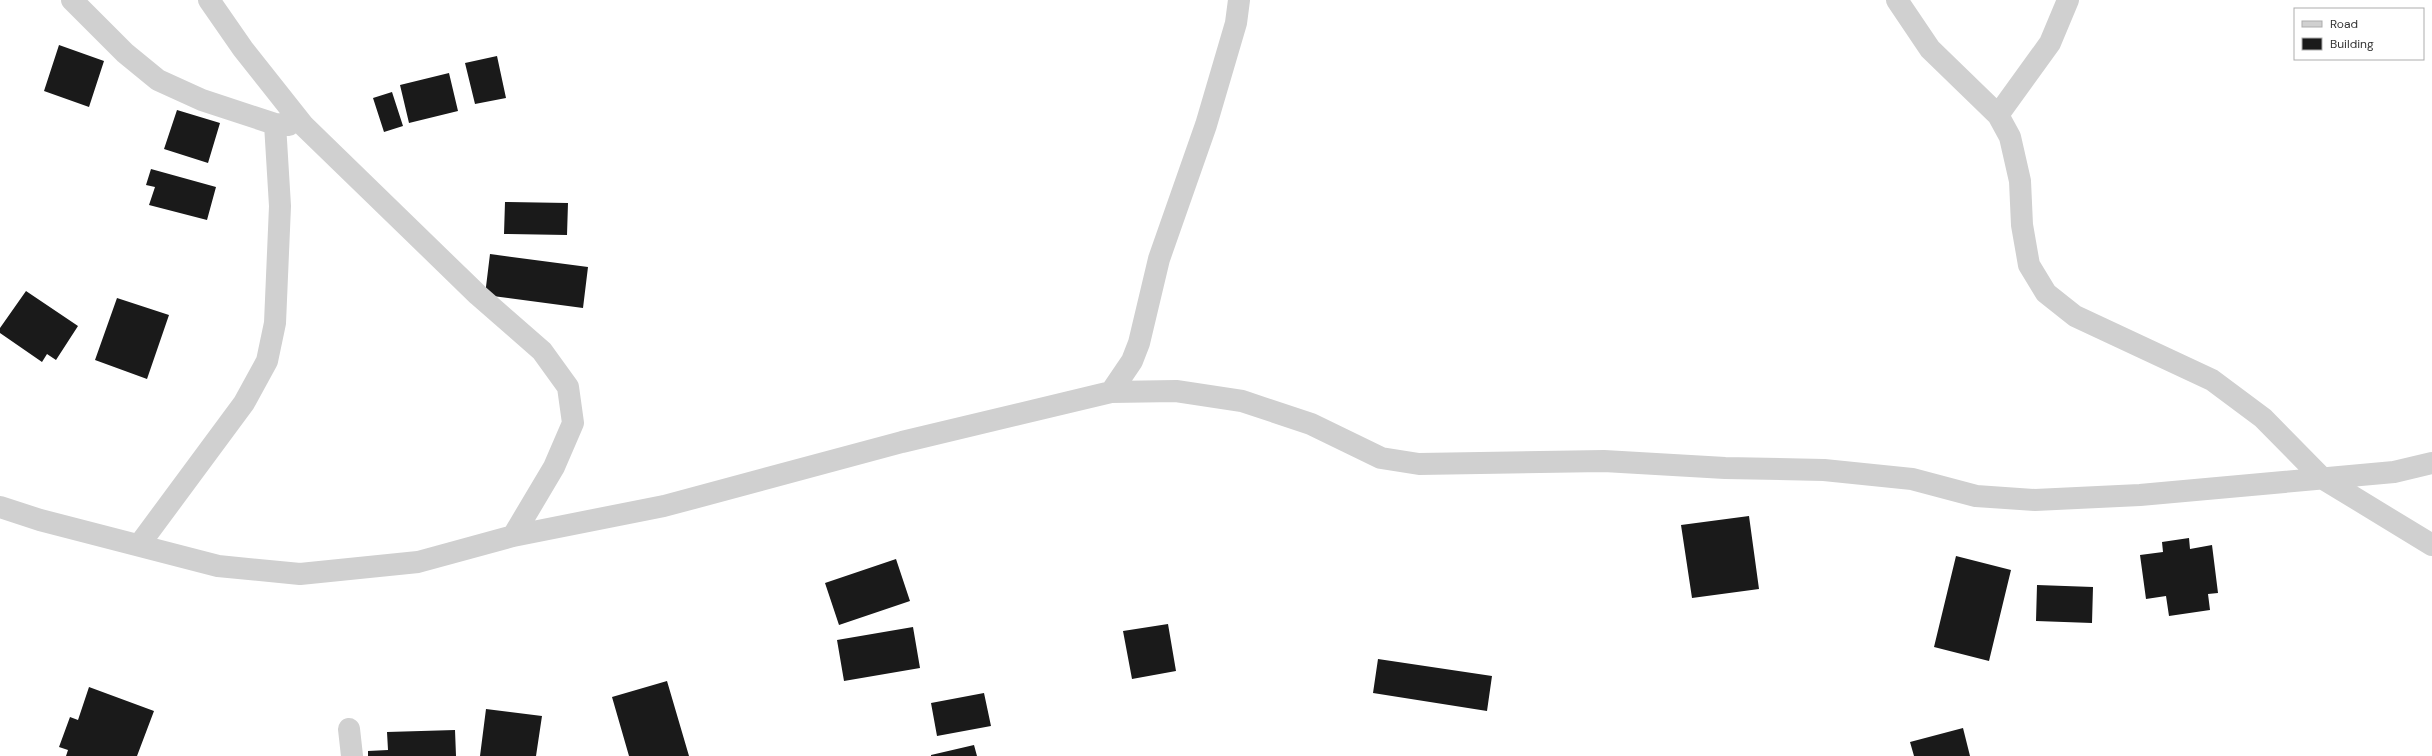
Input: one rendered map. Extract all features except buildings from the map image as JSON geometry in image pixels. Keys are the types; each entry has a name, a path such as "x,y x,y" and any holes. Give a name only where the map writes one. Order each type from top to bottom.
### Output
{"street":[{"path":"72,0 125,53 158,80 202,100 275,124 304,126"},
{"path":"209,0 243,49 304,126 478,295 542,351 568,387 573,423 554,468 512,536"},
{"path":"1111,392 1132,361 1139,343 1159,259 1206,125 1236,23 1239,0"},
{"path":"1897,0 1930,49 1998,115 2010,137 2020,182 2022,225 2029,265 2046,293 2075,316 2212,380 2262,418 2322,478 2432,545"},
{"path":"1998,115 2050,43 2068,0"},
{"path":"139,545 244,403 267,360 275,323 280,206 275,124"},
{"path":"0,507 218,566 300,574 418,562 512,536 664,506 902,442 1111,392 1176,391 1242,401 1311,424 1381,458 1419,464 1604,461 1725,468 1824,470 1912,479 1976,496 2036,500 2140,495 2394,472 2432,463"},
{"path":"349,729 352,756"}]}
